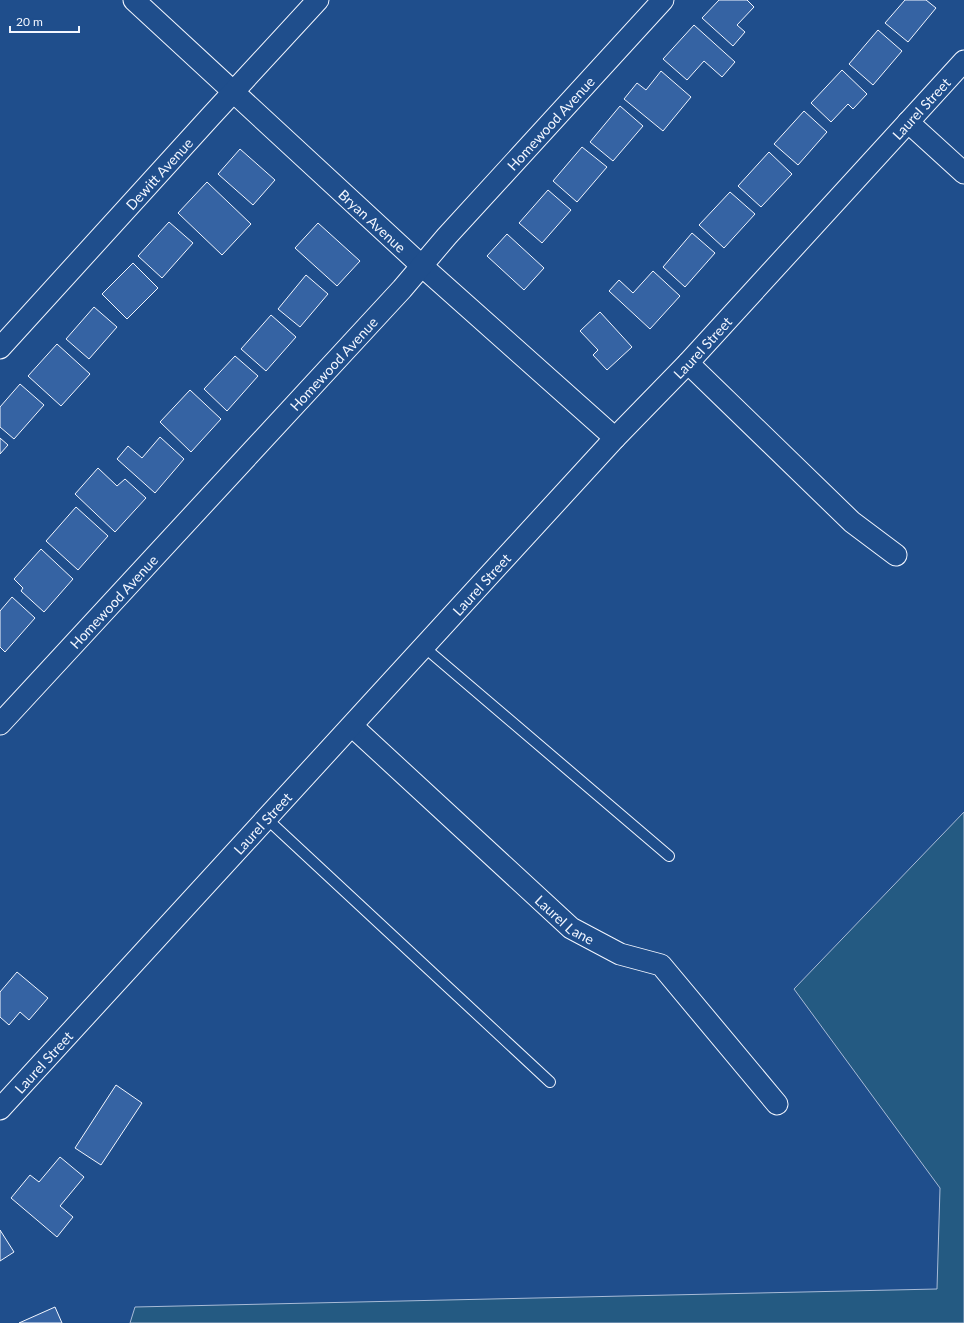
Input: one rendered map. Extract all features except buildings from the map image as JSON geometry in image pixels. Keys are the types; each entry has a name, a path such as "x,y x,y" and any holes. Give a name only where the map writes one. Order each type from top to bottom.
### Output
{"street":[{"name":"Bryan Avenue","path":"134,0 422,266 615,438"},
{"name":"Dewitt Avenue","path":"0,348 318,0"},
{"name":"Homewood Avenue","path":"0,724 422,266 446,236 663,0"},
{"name":"Laurel Street","path":"0,1109 615,438 688,363 964,61"},
{"path":"908,122 964,173"},
{"path":"688,363 852,522 896,555"},
{"name":"Laurel Lane","path":"352,726 571,928 620,954 661,965 777,1104"}],"lane":[{"path":"424,648 669,856"},
{"path":"267,819 550,1082"}],"shaded area":[{"path":"964,812 964,1323 130,1323 135,1307 937,1289 940,1188 794,989"}]}
